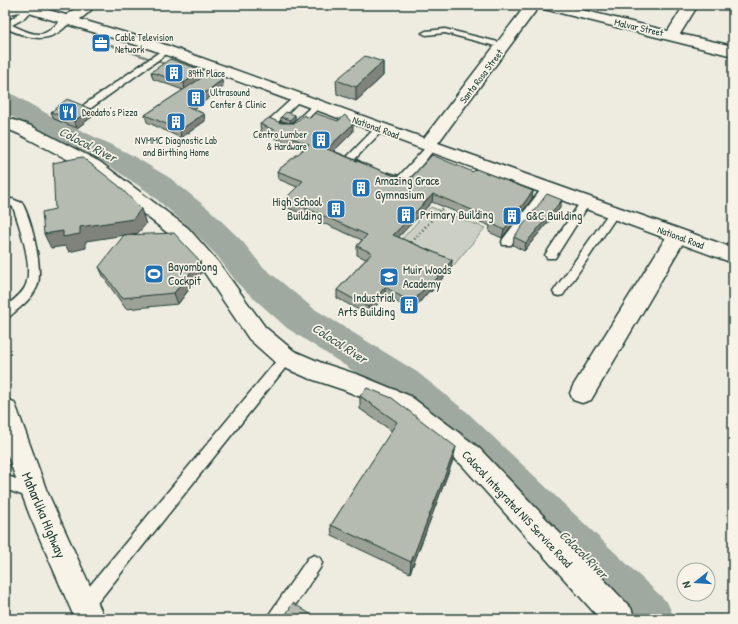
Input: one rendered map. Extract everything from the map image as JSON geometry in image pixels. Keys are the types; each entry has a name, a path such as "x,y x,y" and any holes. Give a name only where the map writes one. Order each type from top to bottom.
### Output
{"main road":[{"path":"68,20 88,5"},
{"name":"Santa Rosa Street","path":"429,146 533,5"},
{"name":"Malvar Street","path":"545,5 733,51"},
{"path":"672,35 691,5"},
{"path":"5,11 23,7"},
{"name":"National Road","path":"23,7 68,20 163,54 298,98 733,256"},
{"name":"Colocol Integrated NIS Service Road","path":"5,122 25,130 94,166 181,233 211,266 257,333 286,358 316,371 351,382 400,403 470,456 620,619"},
{"path":"582,393 677,236"},
{"name":"Maharlika Highway","path":"5,409 13,439 33,492 87,613"}],"lane":[{"path":"5,26 20,17 23,7"},
{"path":"5,26 33,36 42,37 48,36 68,20"},
{"path":"426,33 445,31 503,46"},
{"path":"88,106 163,54"},
{"path":"298,98 277,116 274,120 275,124 282,127 293,128 318,106"},
{"path":"380,128 350,159 352,162 396,180 402,179 429,146"},
{"path":"506,242 547,189"},
{"path":"5,204 12,202 18,205 27,232 34,276 31,287 5,314"},
{"path":"551,255 585,202"},
{"path":"559,292 614,213"},
{"path":"87,613 286,358"},
{"path":"5,482 33,492"},
{"path":"276,619 314,563"}],"path":[{"path":"408,246 451,199"}],"shaded area":[{"path":"431,207 485,228 453,266 399,242"}],"building":[{"path":"365,56 383,62 356,87 336,80"},
{"path":"170,59 202,70 184,83 151,72"},
{"path":"215,69 222,80 187,106 204,114 180,130 145,115"},
{"path":"67,99 91,109 74,121 51,112"},
{"path":"286,112 295,115 290,120 281,117"},
{"path":"315,113 338,121 345,115 353,124 327,149 392,175 409,180 432,155 473,172 476,169 533,191 504,230 491,223 494,219 433,194 393,235 452,260 432,284 430,282 412,303 385,287 368,307 337,290 372,253 357,246 367,235 285,199 303,181 277,171 309,145 260,124 269,118 281,123 295,123 304,115 310,118"},
{"path":"82,157 119,186 141,209 133,219 80,227 80,234 63,237 63,231 44,234 42,212 55,209 53,163"},
{"path":"547,194 562,200 526,243 514,237"},
{"name":"Bayombong Cockpit","path":"174,233 200,261 174,293 122,298 99,267 124,235"},
{"path":"367,388 392,398 456,447 411,562 331,525 397,422 360,396"},
{"path":"293,603 318,619 283,619"}],"waterway":[{"path":"99,41 169,65"},
{"name":"Colocol River","path":"5,101 43,123 118,159 159,185 200,219 230,249 250,275 300,318 403,383 454,425 650,619"}],"place":[{"name":"Cable Television Network","path":"101,43"},
{"name":"89th Place","path":"174,73"},
{"name":"Ultrasound Center & Clinic","path":"196,98"},
{"name":"Deodato's Pizza","path":"68,112"},
{"name":"NVMMC Diagnostic Lab and Birthing Home","path":"176,122"},
{"name":"Centro Lumber & Hardware","path":"321,140"},
{"name":"Amazing Grace Gymnasium","path":"361,188"},
{"name":"High School Building","path":"336,209"},
{"name":"Primary Building","path":"406,215"},
{"name":"G&C Building","path":"512,216"},
{"name":"Bayombong Cockpit","path":"154,274"},
{"name":"Muir Woods Academy","path":"389,277"},
{"name":"Industrial Arts Building","path":"409,305"}]}
